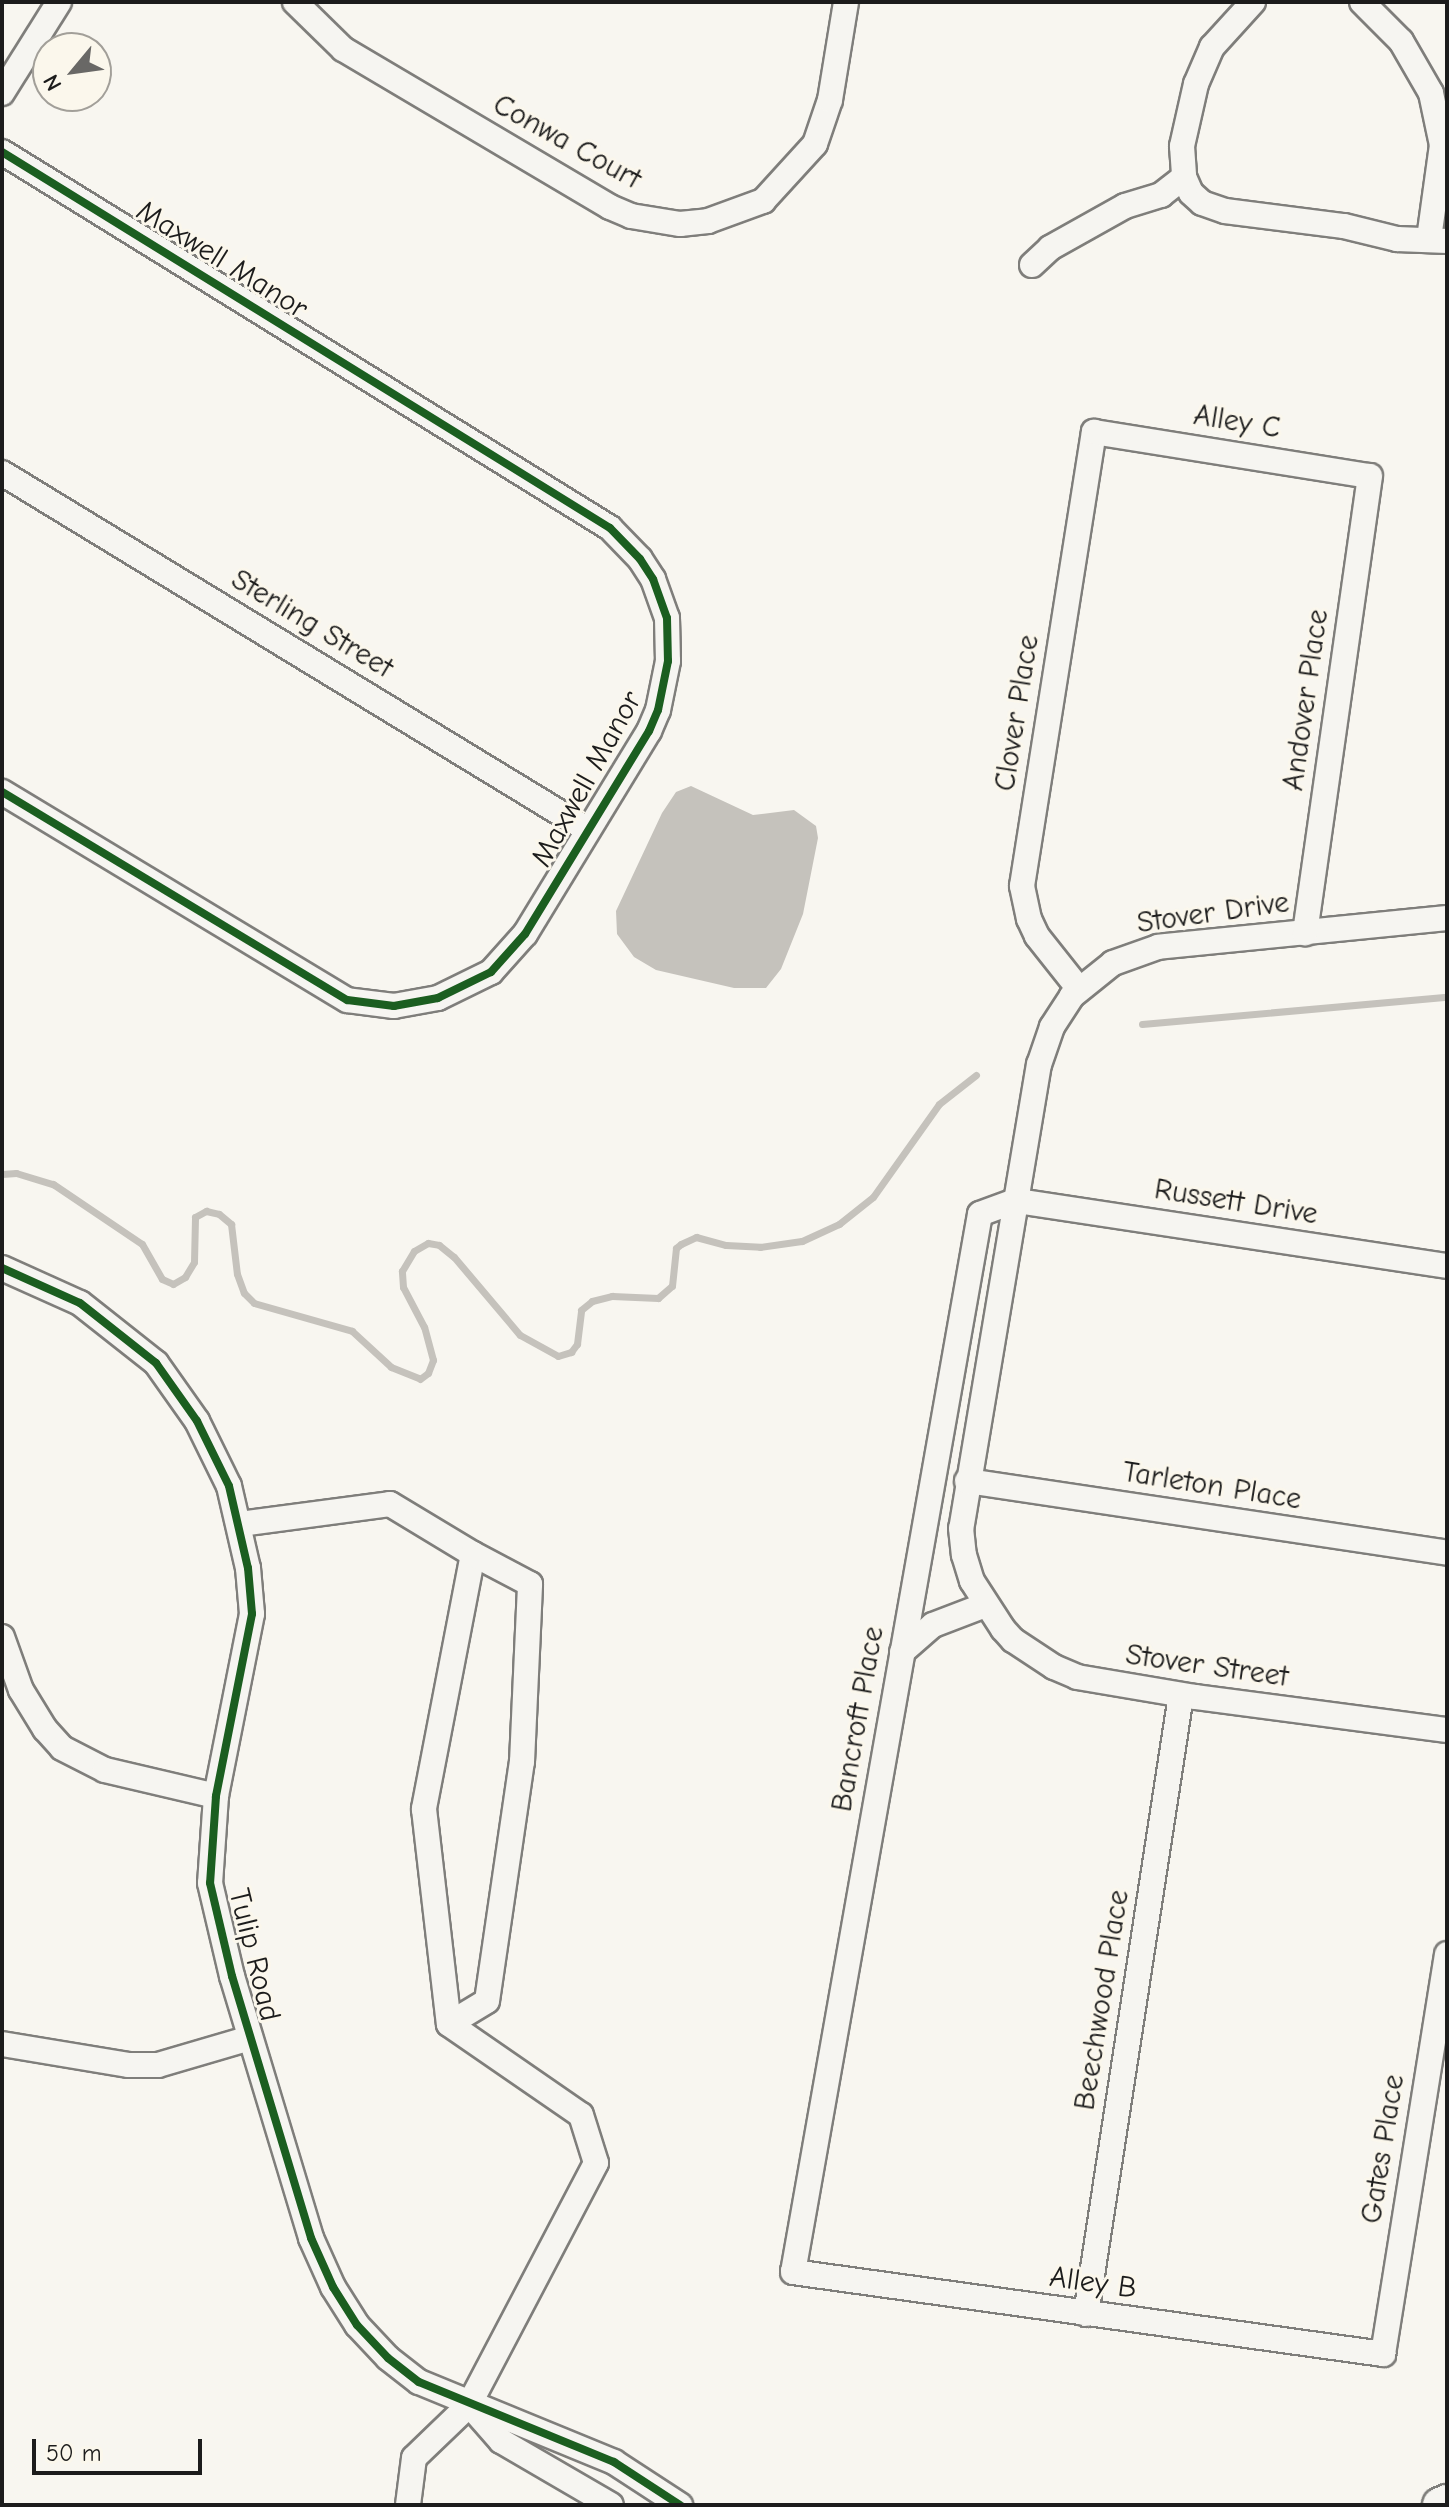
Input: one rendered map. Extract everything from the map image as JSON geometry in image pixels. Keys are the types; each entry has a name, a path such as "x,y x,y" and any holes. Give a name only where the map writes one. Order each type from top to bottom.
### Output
{"highway":[{"path":"1440,2505 1447,2502"}],"street":[{"path":"2,93 59,2"},
{"name":"Conwa Court","path":"295,2 343,49 610,207 631,216 680,224 727,216 763,201 815,144 830,100 846,2"},
{"path":"1253,2 1212,47 1196,84 1182,146 1184,177 1202,203 1225,211 1344,226 1397,239 1438,240 1442,145 1431,93 1401,41 1362,2"},
{"name":"Maxwell Manor","path":"2,152 610,528 640,559 653,579 667,618 666,682 649,731 525,934 491,972 438,998 394,1006 347,1000 2,792"},
{"path":"1032,265 1050,248 1125,206 1161,195 1184,177"},
{"name":"Alley C","path":"1094,432 1370,476"},
{"name":"Clover Place","path":"1079,989 1037,936 1029,919 1022,886 1094,432"},
{"name":"Sterling Street","path":"2,473 588,830"},
{"name":"Andover Place","path":"1305,933 1370,476"},
{"name":"Stover Drive","path":"1015,1201 1042,1053 1058,1016 1079,989 1113,963 1158,947 1447,918"},
{"name":"Russett Drive","path":"1015,1201 1447,1266"},
{"name":"Stover Street","path":"1015,1201 961,1528 964,1555 985,1605 1013,1640 1054,1667 1101,1684 1447,1730"},
{"name":"Bancroft Place","path":"793,2272 980,1214 1015,1201"},
{"name":"Tulip Road","path":"2,1268 80,1303 156,1363 179,1392 216,1456 240,1524 252,1614 216,1796 210,1883 219,1932 250,2038 311,2238 333,2287 357,2325 388,2358 419,2382 614,2462 680,2505"},
{"name":"Tarleton Place","path":"967,1481 1447,1553"},
{"path":"240,1524 390,1504 530,1584 522,1762 487,2001 449,2024"},
{"path":"408,2505 414,2458 469,2405 596,2163 581,2115 449,2024 424,1809 473,1554"},
{"path":"902,1652 933,1625 985,1605"},
{"path":"2,1637 21,1690 45,1729 62,1748 77,1759 105,1770 216,1796"},
{"name":"Beechwood Place","path":"1086,2314 1181,1695"},
{"name":"Gates Place","path":"1383,2354 1447,1954"},
{"path":"2,2044 129,2065 158,2065 250,2038"},
{"name":"Alley B","path":"793,2272 1383,2354"},
{"name":"Tulip Road","path":"469,2405 501,2441 611,2505"}],"shaded area":[{"path":"691,786 753,815 794,810 816,826 818,838 803,914 781,969 766,988 734,988 656,970 634,957 617,934 616,911 662,813 676,792"}],"waterway":[{"path":"1142,1024 1447,997"},
{"path":"2,1174 16,1173 53,1184 142,1244 162,1279 173,1284 185,1277 194,1262 195,1217 206,1211 219,1214 231,1224 237,1274 244,1293 254,1303 352,1331 391,1367 420,1379 428,1373 433,1360 424,1327 403,1287 402,1271 414,1251 428,1243 439,1245 454,1257 520,1335 558,1356 571,1352 577,1344 581,1310 592,1301 612,1296 658,1298 672,1286 676,1248 681,1244 696,1237 726,1245 760,1247 802,1241 839,1224 873,1197 939,1104 976,1075"}],"cycle path":[{"path":"2,152 610,528 640,559 653,579 667,618 668,661 658,710 649,731 525,934 491,972 438,998 394,1006 347,1000 2,792"},
{"path":"2,1268 80,1303 156,1363 197,1421 229,1486 248,1568 252,1614 216,1796 210,1883 232,1976 311,2238 333,2287 357,2325 388,2358 419,2382 614,2462 680,2505"}]}
